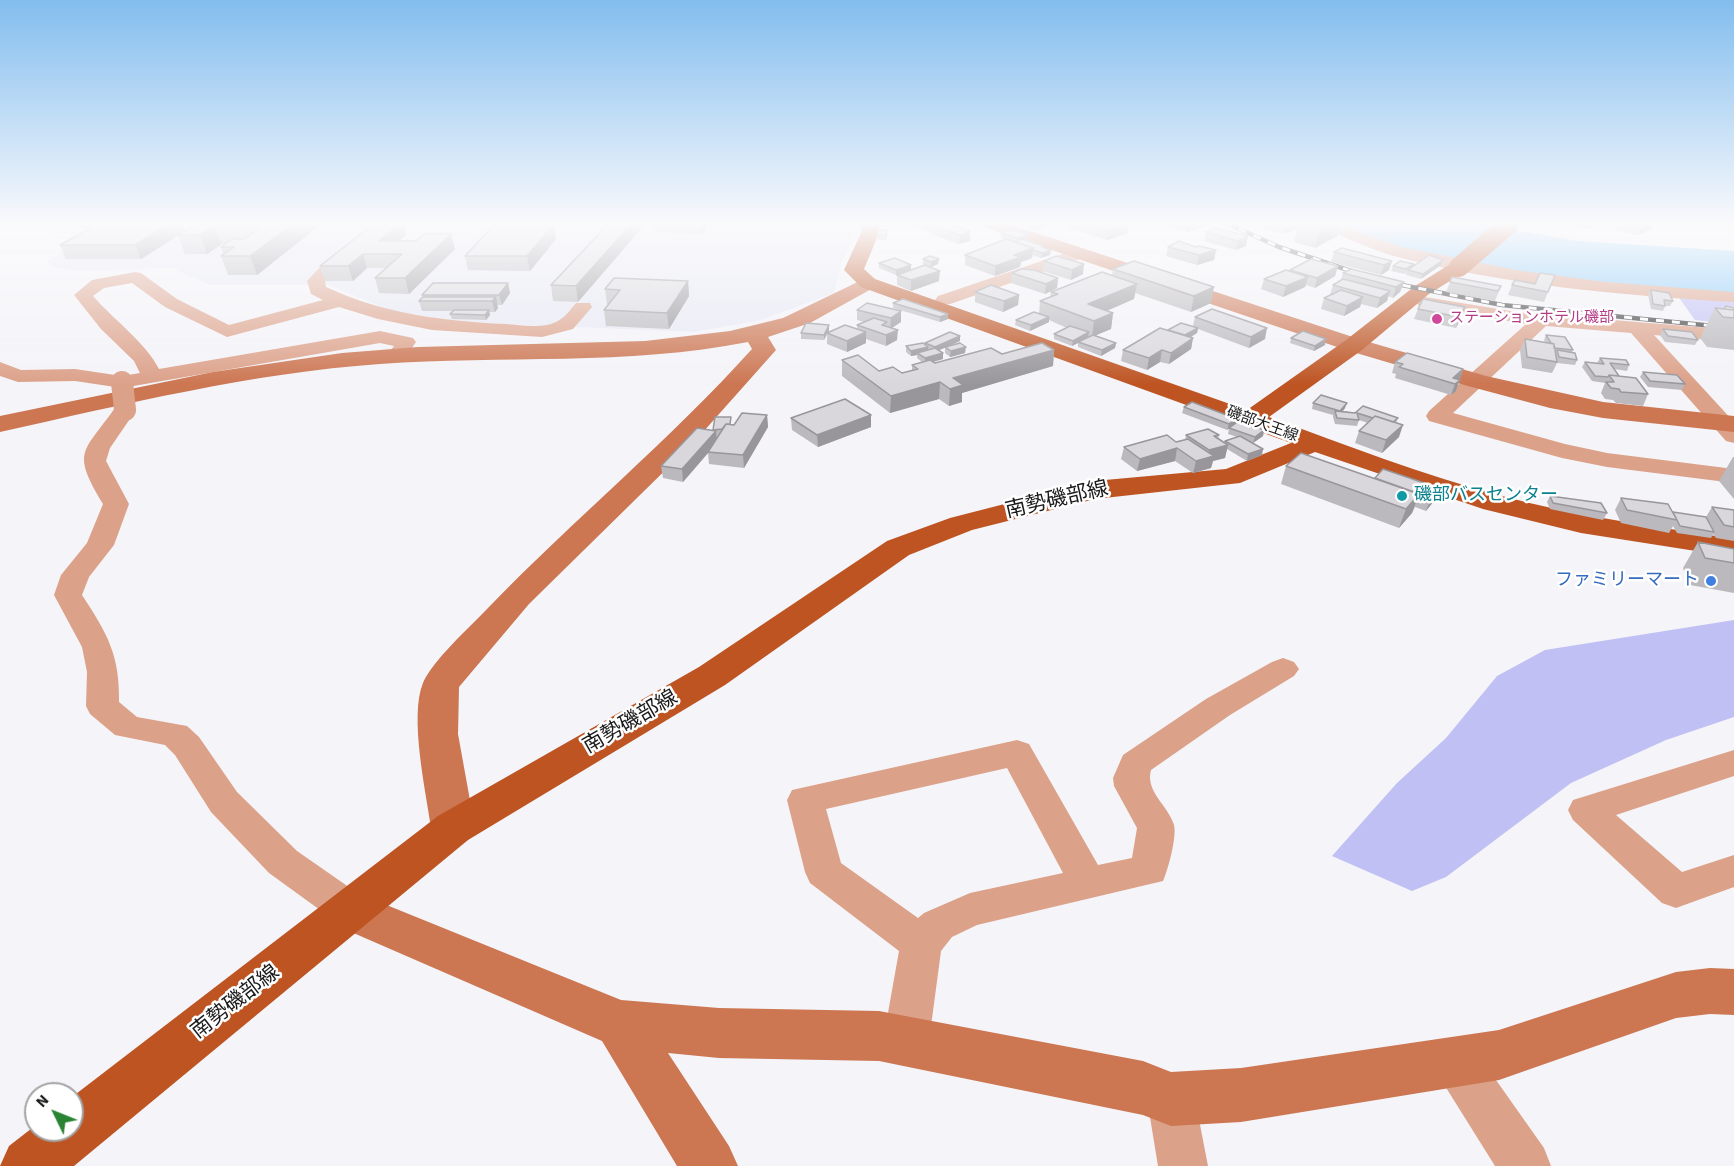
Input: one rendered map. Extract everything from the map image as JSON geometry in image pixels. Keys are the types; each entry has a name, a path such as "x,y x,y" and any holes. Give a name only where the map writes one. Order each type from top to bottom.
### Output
{"main road":[{"path":"861,276 868,283"},
{"path":"1248,420 1354,345 1440,276"},
{"name":"磯部大王線","path":"868,283 1312,444 1493,503 1581,524 1734,548"},
{"name":"南勢磯部線","path":"29,1166 352,911 453,828 712,676 874,563 909,544 961,524 1094,490 1230,477 1312,444"}],"street":[{"path":"320,276 315,286 317,290 339,301 420,323 474,329 551,330 566,325 583,307"},
{"path":"944,300 1012,276"},
{"path":"1150,276 1354,345 1477,381 1576,406 1730,428"},
{"path":"1529,276 1592,286 1734,297"},
{"path":"152,376 143,358 108,325 83,295 98,284 135,277 171,303 226,331 339,301"},
{"path":"0,424 284,367 402,349 612,350 685,345 755,334 806,316 868,283"},
{"path":"1411,299 1542,320 1734,336"},
{"path":"1542,320 1437,416 1562,451 1630,464 1734,476"},
{"path":"402,349 420,323"},
{"path":"1638,328 1730,428"},
{"path":"453,828 443,764 437,696 441,684 509,608 722,401 764,351 755,334"},
{"path":"402,349 380,337 152,376 123,396 94,455 93,465 116,504 100,544 75,575 68,595 97,640 105,672 102,706 127,727 175,735 187,746 224,802 283,862 352,911 620,1024 719,1033 879,1036 1143,1088 1171,1099 1241,1095 1499,1055 1677,995 1710,991 1734,992"},
{"path":"0,368 18,376 75,375 123,396"},
{"path":"906,1041 921,944 938,925 970,910 1149,870 1156,827 1132,786 1131,778 1135,764 1146,754 1218,707 1283,669"},
{"path":"921,944 824,872 805,800 1017,753 1088,884"},
{"path":"1734,763 1586,810 1676,891 1734,871"},
{"path":"620,1024 709,1166"},
{"path":"1456,1062 1516,1154 1527,1166"},
{"path":"1171,1099 1183,1166"}],"shaded area":[{"path":"191,276 838,276 834,293 761,320 693,332 459,322 389,310 329,285 209,285"},
{"path":"1543,276 1734,276 1734,293 1572,282"},
{"path":"1677,295 1734,299 1734,318 1730,324 1695,320"},
{"path":"1734,620 1734,717 1666,740 1571,783 1446,877 1412,891 1332,856 1397,783 1446,738 1497,676 1545,650"}],"building":[{"path":"377,276 407,276 405,278 375,278"},
{"path":"559,276 585,276 576,286 551,285"},
{"path":"901,276 923,276 911,280"},
{"path":"1023,276 1058,278 1046,284"},
{"path":"1091,276 1115,276 1137,284 1088,304 1113,313 1094,321 1040,301 1058,294 1051,292"},
{"path":"1135,276 1181,276 1214,287 1194,296"},
{"path":"1270,276 1308,277 1286,286 1264,279"},
{"path":"1356,276 1381,276 1404,282 1396,287"},
{"path":"1538,276 1554,276 1548,292 1512,285 1515,280 1535,284"},
{"path":"1452,277 1501,286 1498,291 1450,282"},
{"path":"614,278 688,281 667,313 604,310 620,290 605,289"},
{"path":"1343,279 1390,291 1380,298 1333,285"},
{"path":"433,283 508,283 499,295 422,295"},
{"path":"991,285 1019,295 1004,301 975,292"},
{"path":"1341,290 1363,297 1347,306 1324,298"},
{"path":"1651,290 1669,293 1673,301 1664,300 1665,306 1653,304"},
{"path":"423,297 496,297 492,301 419,301"},
{"path":"903,299 948,314 940,317 893,303"},
{"path":"1423,299 1465,307 1459,317 1418,309"},
{"path":"867,303 901,311 891,318 857,310"},
{"path":"1726,306 1734,308 1734,310 1724,309"},
{"path":"1715,308 1734,310 1734,318 1723,317"},
{"path":"1212,309 1267,328 1251,337 1195,317"},
{"path":"454,310 489,310 485,315 450,314"},
{"path":"1034,312 1049,317 1031,325 1016,320"},
{"path":"874,318 887,322 882,325 898,330 886,335 857,325"},
{"path":"806,323 829,325 824,335 801,333"},
{"path":"1181,323 1198,328 1185,335 1168,330"},
{"path":"845,325 866,332 847,341 827,333"},
{"path":"1070,326 1089,332 1073,341 1054,334"},
{"path":"1160,328 1193,338 1171,353 1162,350 1149,358 1123,350"},
{"path":"1663,329 1692,332 1698,340 1668,336"},
{"path":"1303,331 1326,339 1315,346 1291,338"},
{"path":"950,332 960,336 935,347 925,343"},
{"path":"1093,335 1116,343 1102,350 1078,342"},
{"path":"1546,335 1565,337 1573,350 1554,348 1554,344"},
{"path":"1525,339 1554,344 1557,362 1527,357"},
{"path":"923,343 928,347 911,351 906,346"},
{"path":"960,343 966,347 951,351 945,347"},
{"path":"1042,343 1054,350 953,378 963,385 950,389 940,382 891,396 842,360 858,355 879,371 893,367 902,373 918,369 912,365 930,360 935,363 991,348 1002,354"},
{"path":"935,348 943,353 925,358 917,353"},
{"path":"1557,350 1575,353 1577,360 1559,357"},
{"path":"1407,353 1463,369 1453,378 1460,380 1455,384 1399,367 1403,364 1395,362"},
{"path":"1600,358 1626,360 1629,365 1610,363 1619,376 1595,376 1585,362 1604,364"},
{"path":"1643,372 1677,375 1685,384 1650,381"},
{"path":"1609,375 1636,378 1648,394 1621,392 1619,389 1611,388 1606,382 1614,382"},
{"path":"1321,395 1347,403 1340,411 1313,403"},
{"path":"845,399 871,415 817,435 791,418"},
{"path":"1192,402 1237,419 1229,424 1184,407"},
{"path":"1363,406 1398,418 1393,422 1357,413 1359,420 1337,418 1335,411 1355,413"},
{"path":"742,413 767,415 743,455 708,452 726,424 734,425"},
{"path":"1375,416 1403,425 1386,440 1359,431"},
{"path":"715,417 731,417 730,424 726,424 722,429 713,430"},
{"path":"1239,421 1264,430 1255,437 1229,428"},
{"path":"697,428 716,431 682,469 661,466"},
{"path":"1208,429 1219,435 1214,436 1228,445 1209,450 1186,435"},
{"path":"1167,435 1176,442 1188,439 1214,456 1196,461 1177,448 1140,459 1124,447"},
{"path":"1240,436 1263,449 1248,454 1225,441"},
{"path":"1301,453 1419,494 1406,509 1286,466"},
{"path":"1383,469 1439,488 1431,498 1375,478"},
{"path":"1550,496 1601,503 1607,513 1553,503"},
{"path":"1621,498 1668,504 1677,520 1627,510"},
{"path":"1712,507 1734,510 1734,527 1724,525"},
{"path":"1673,512 1706,517 1714,532 1680,526"},
{"path":"1698,542 1734,549 1734,563 1705,558"}],"railway":[{"path":"1387,282 1502,305 1734,328"}],"place":[{"name":"ステーションホテル磯部","path":"1437,319"},
{"name":"磯部バスセンター","path":"1402,496"},
{"name":"ファミリーマート","path":"1711,581"}]}
